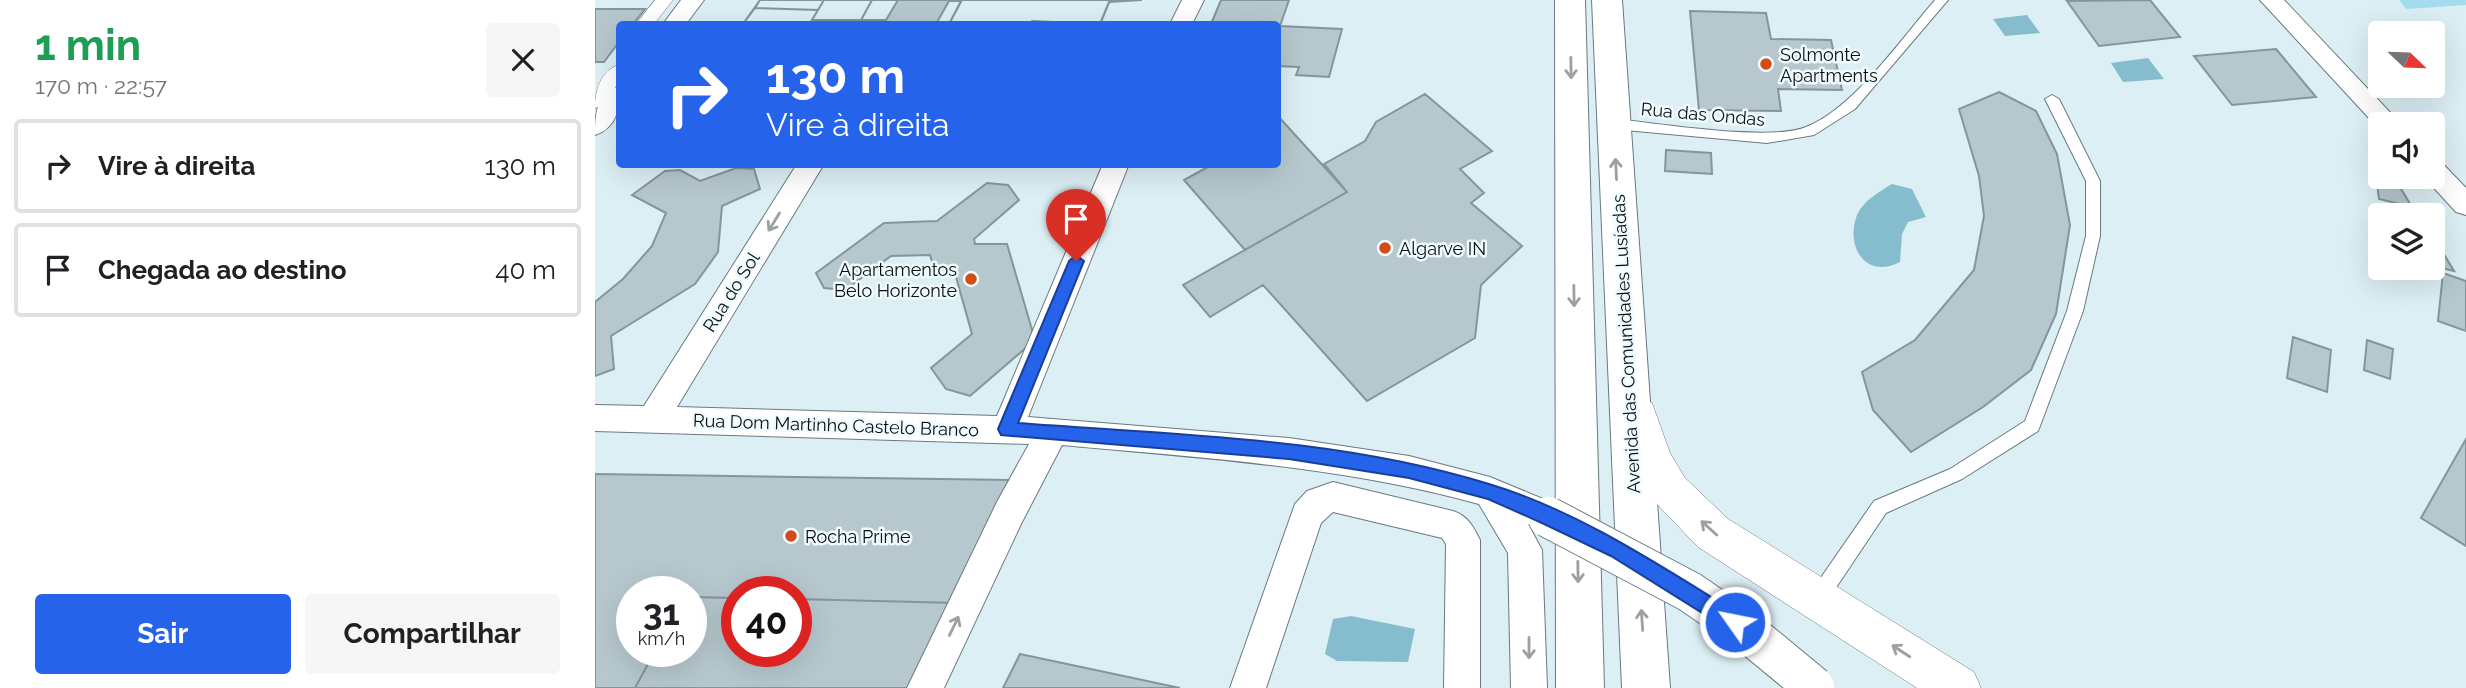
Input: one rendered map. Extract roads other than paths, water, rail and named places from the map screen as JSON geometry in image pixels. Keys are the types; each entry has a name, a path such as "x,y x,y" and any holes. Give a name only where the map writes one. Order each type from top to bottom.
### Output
{"main road":[{"path":"1570,0 1580,688"},
{"name":"Avenida das Comunidades Lusíadas","path":"1607,0 1646,688"}],"street":[{"path":"647,21 664,0"},
{"path":"658,21 675,0"},
{"path":"674,21 691,0"},
{"path":"1182,21 1193,0"},
{"path":"2271,0 2378,112"},
{"path":"595,88 616,61"},
{"path":"595,102 616,75"},
{"path":"595,120 616,92"},
{"path":"595,126 616,99"},
{"name":"Rua do Sol","path":"652,420 808,168"},
{"path":"1007,429 1114,168"},
{"path":"2445,183 2466,205"},
{"path":"1628,384 1652,459 1671,491 1713,533 1958,688"},
{"name":"Rua Dom Martinho Castelo Branco","path":"595,418 1053,431 1289,452 1409,470 1490,492 1617,550 1735,622 1814,688"},
{"path":"925,688 1053,431"},
{"path":"1490,492 1525,550 1529,688"},
{"path":"1248,688 1307,514 1319,502 1333,497 1453,526 1463,540 1462,688"}],"lane":[{"name":"Rua das Ondas","path":"1614,124 1767,138 1809,132 1850,106 1942,0"},
{"path":"1818,598 1880,507 1956,474 2032,426 2075,311 2093,236 2093,181 2052,99"}],"place":[{"name":"Solmonte Apartments","path":"1766,64"},
{"name":"Algarve IN","path":"1385,248"},
{"name":"Apartamentos Belo Horizonte","path":"971,279"},
{"name":"Rocha Prime","path":"791,536"}]}
